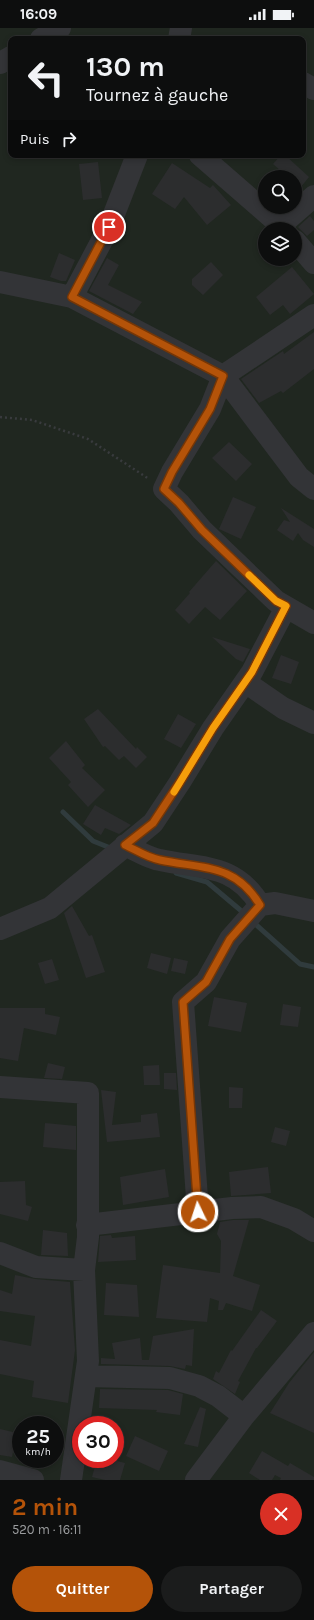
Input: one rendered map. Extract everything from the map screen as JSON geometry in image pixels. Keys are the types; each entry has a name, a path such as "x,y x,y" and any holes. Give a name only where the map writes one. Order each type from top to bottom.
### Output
{"street":[{"path":"46,36 60,28"},
{"path":"72,297 109,227 136,158"},
{"path":"203,158 276,222"},
{"path":"294,222 314,196"},
{"path":"302,249 314,263"},
{"path":"0,282 72,297 223,376 299,478 314,489"},
{"path":"314,315 223,376 210,409 172,472 164,489 179,503 202,530 276,601 314,623"},
{"path":"0,929 50,908 153,823 213,728 252,672 286,606"},
{"path":"245,682 283,708 314,723"},
{"path":"125,845 158,860 214,869 237,878 253,893 260,905"},
{"path":"198,1212 183,1002 206,982 230,939 260,905 275,903 314,910"},
{"path":"0,1087 88,1093 88,1238 84,1270 88,1360 71,1480"},
{"path":"87,1225 198,1212 260,1207 294,1219 314,1231"},
{"path":"0,1253 36,1267 84,1270"},
{"path":"196,1480 244,1416 314,1333"},
{"path":"86,1376 170,1378 199,1386 218,1396 244,1416"},
{"path":"0,1471 33,1480"}],"path":[{"path":"0,417 32,420 88,439 164,489"}],"shaded area":[{"path":"0,28 314,28 314,1480 0,1480"}],"building":[{"path":"278,158 288,158 301,170 280,170 273,164"},
{"path":"98,162 102,198 83,200 79,164"},
{"path":"172,163 210,188 213,185 231,205 207,225 184,197 175,209 152,194"},
{"path":"302,171 309,177 302,186"},
{"path":"310,216 314,221 314,230 307,236 302,231 302,223"},
{"path":"59,253 75,260 66,281 61,281 50,277"},
{"path":"107,258 119,265 108,285 142,302 133,314 89,291"},
{"path":"211,262 223,275 203,295 192,285 192,279"},
{"path":"292,267 314,294 290,314 283,305 270,315 256,297"},
{"path":"314,332 314,369 283,393 281,391 259,403 241,379 283,351 284,354"},
{"path":"229,442 252,464 236,481 212,458"},
{"path":"233,497 256,507 241,539 219,529"},
{"path":"281,508 314,529 314,547 303,540 298,533 293,541 277,530 284,520 290,522"},
{"path":"216,561 247,591 220,620 205,607 189,624 175,610"},
{"path":"212,637 250,649 243,662 236,659"},
{"path":"281,655 299,662 291,684 272,678"},
{"path":"98,709 136,749 137,747 147,757 136,768 124,756 119,760 105,746 103,747 84,719"},
{"path":"178,714 196,724 181,748 164,739"},
{"path":"66,741 85,765 82,768 105,790 88,807 68,785 71,782 49,758"},
{"path":"95,805 131,825 119,834 105,828 101,835 83,824"},
{"path":"72,906 89,936 92,935 105,972 86,978 64,913"},
{"path":"151,953 171,958 167,974 147,968"},
{"path":"174,958 188,961 185,974 171,971"},
{"path":"52,959 59,980 45,984 38,963"},
{"path":"214,997 247,1003 241,1032 208,1026"},
{"path":"283,1004 301,1007 298,1027 280,1025"},
{"path":"0,1008 45,1008 45,1014 60,1017 56,1035 24,1028 18,1061 0,1058"},
{"path":"48,1063 65,1067 62,1079 44,1078"},
{"path":"159,1065 160,1085 144,1085 143,1066"},
{"path":"164,1073 176,1073 177,1090 164,1089"},
{"path":"229,1087 243,1088 242,1108 229,1108"},
{"path":"101,1090 116,1092 112,1125 141,1122 141,1115 157,1113 160,1137 107,1142"},
{"path":"45,1123 76,1126 76,1150 43,1147"},
{"path":"275,1127 290,1131 286,1146 271,1142"},
{"path":"268,1167 271,1193 231,1196 229,1172"},
{"path":"165,1169 169,1197 123,1205 120,1177"},
{"path":"25,1181 26,1205 32,1207 28,1221 0,1214 0,1182"},
{"path":"249,1220 233,1276 260,1285 252,1311 226,1303 223,1310 218,1310 219,1301 210,1298 207,1322 156,1318 163,1265 220,1273 221,1241 217,1234 220,1222"},
{"path":"43,1230 67,1233 68,1256 41,1255"},
{"path":"111,1235 112,1238 135,1236 136,1260 98,1262 100,1236"},
{"path":"15,1275 35,1279 70,1282 75,1350 68,1403 32,1397 34,1381 0,1374 0,1340 31,1346 35,1316 0,1311 0,1290 12,1294"},
{"path":"106,1283 137,1285 139,1317 104,1315"},
{"path":"261,1310 277,1321 256,1348 238,1381 240,1382 235,1394 213,1379 216,1371 219,1373 231,1350 232,1351"},
{"path":"194,1329 192,1366 186,1365 185,1369 170,1366 101,1364 101,1358 115,1359 112,1343 140,1338 142,1360 149,1360 153,1336"},
{"path":"314,1352 314,1433 270,1413 289,1383"},
{"path":"100,1389 168,1390 183,1394 180,1415 156,1412 157,1410 99,1408"},
{"path":"200,1407 206,1409 198,1447 184,1444"},
{"path":"0,1429 12,1432 12,1457 0,1455"},
{"path":"135,1436 168,1451 159,1471 126,1456"},
{"path":"262,1451 288,1466 290,1463 314,1477 314,1480 280,1480 281,1478 275,1475 272,1480 260,1480 249,1473"},
{"path":"94,1468 124,1468 120,1480 105,1480 92,1477"}],"waterway":[{"path":"63,812 93,841 113,849"},
{"path":"176,873 207,882 245,914"},
{"path":"252,921 300,964 314,967"}],"slow traffic":[{"path":"174,792 213,728 252,672 286,606 276,601 249,575"}],"route":[{"path":"109,227 72,297 223,376 210,409 194,438 172,472 164,489 179,503 202,530 276,601 286,606 252,672 213,728 153,823 125,845 158,860 214,869 237,878 253,893 260,905 230,939 206,982 183,1002 198,1212"}]}
